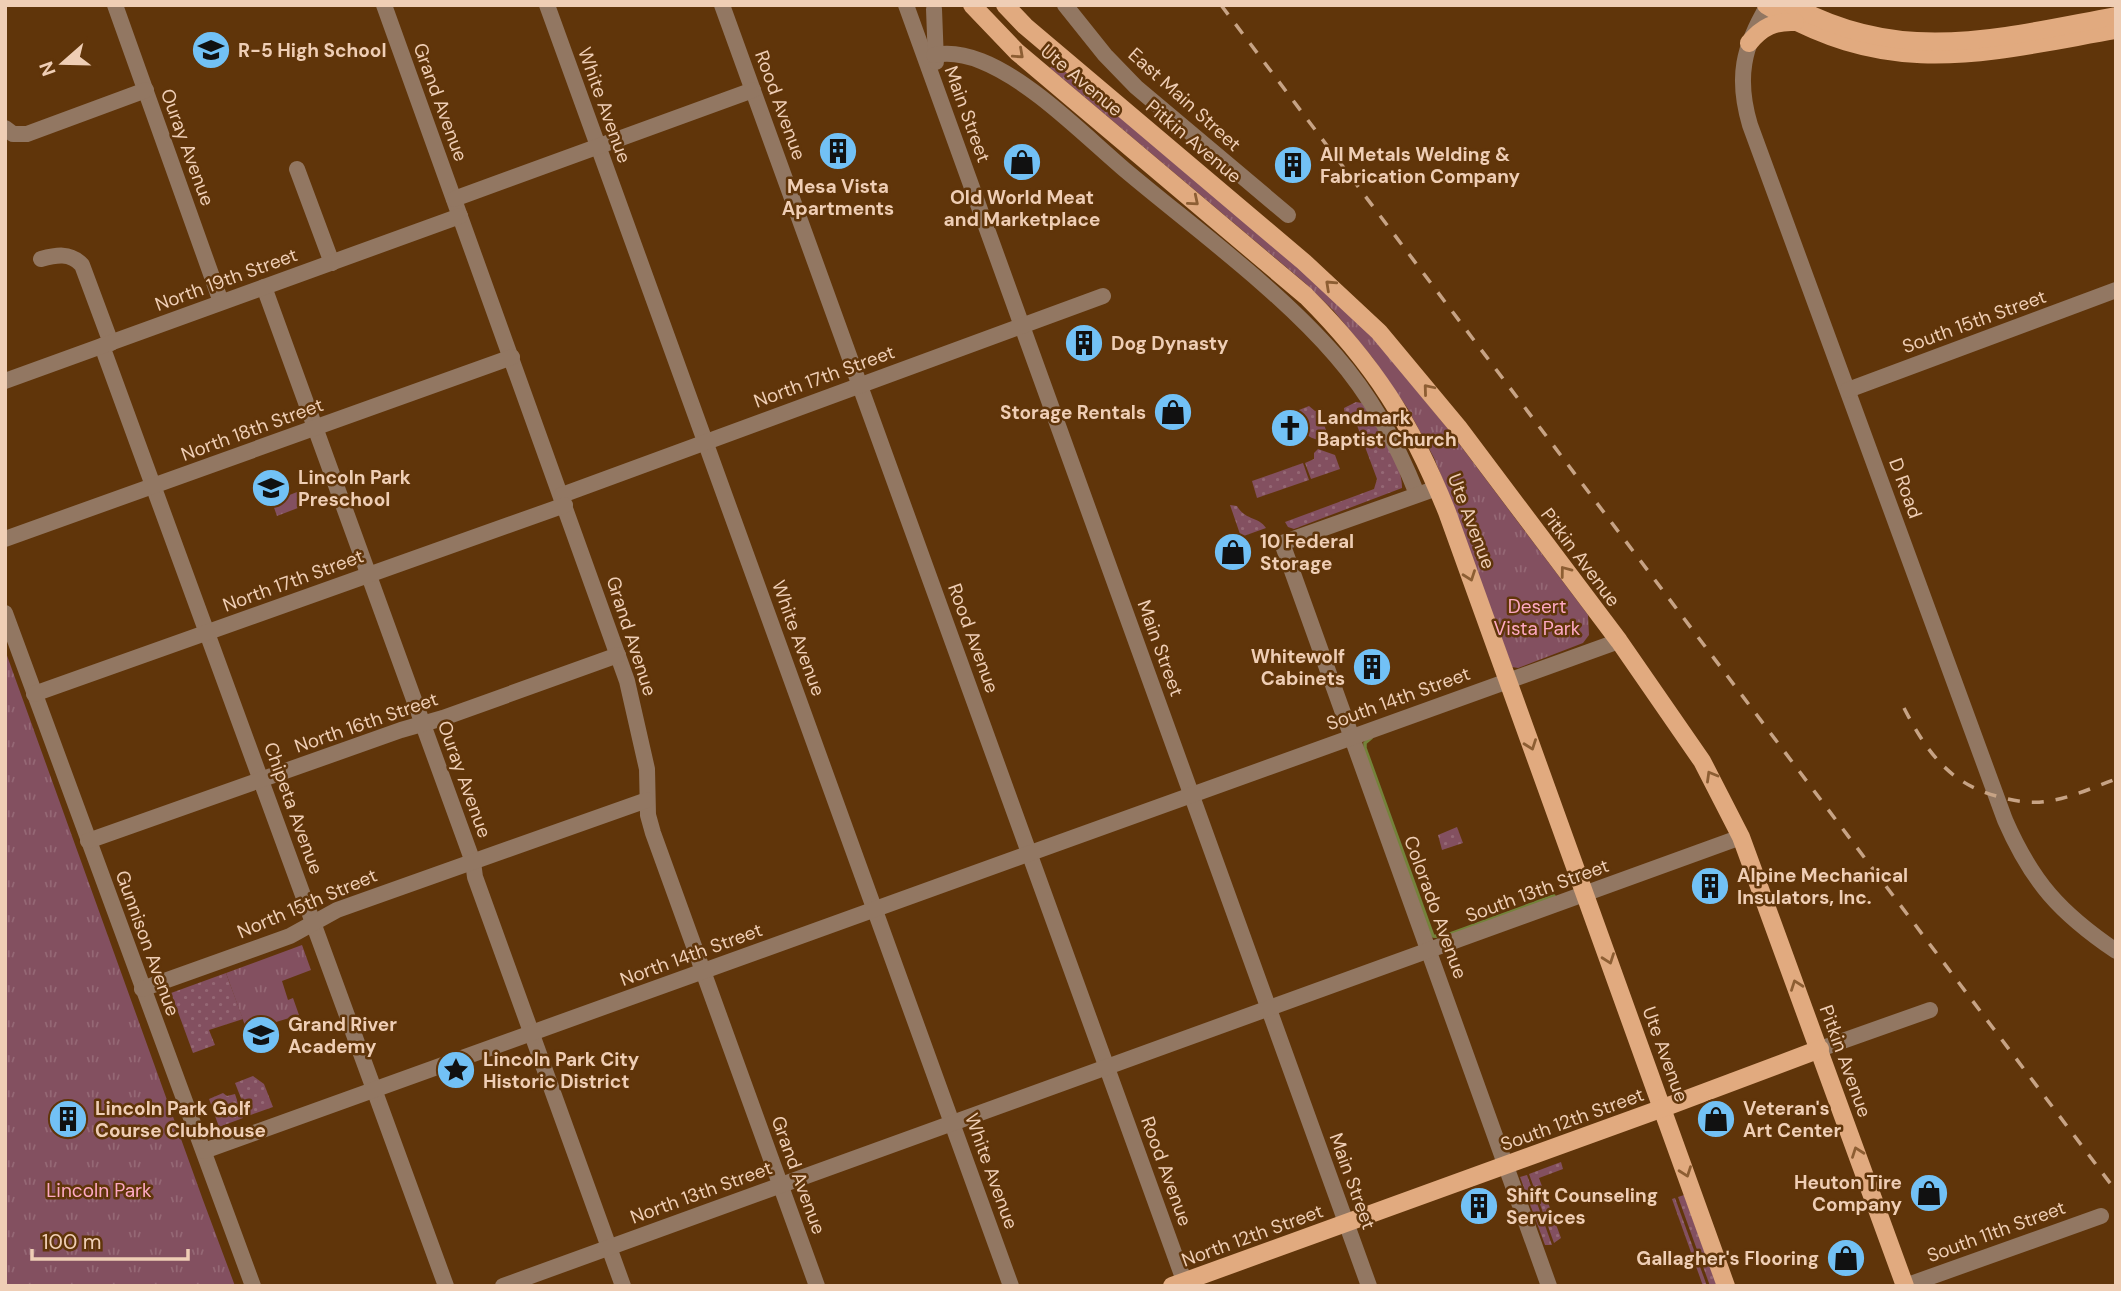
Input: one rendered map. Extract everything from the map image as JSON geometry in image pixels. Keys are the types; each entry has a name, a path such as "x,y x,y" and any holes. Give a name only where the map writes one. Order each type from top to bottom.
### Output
{"main road":[{"name":"Ute Avenue","path":"972,5 1017,52 1268,263 1333,323 1378,378 1411,431 1437,488 1726,1286"},
{"name":"Pitkin Avenue","path":"1005,5 1026,26 1304,262 1379,332 1458,427 1619,641 1702,761 1741,837 1905,1286"},
{"path":"1767,5 1794,14 1854,45 1896,54 1936,57 1983,53 2116,30"},
{"path":"1749,43 1756,34 1771,24 1794,14 1818,18 1857,32 1898,40 1937,43 1981,40 2116,16"},
{"name":"South 12th Street","path":"1346,1223 1820,1049"},
{"name":"North 12th Street","path":"1181,1284 1346,1223"}],"street":[{"name":"Ouray Avenue","path":"115,5 221,302"},
{"name":"Grand Avenue","path":"384,5 627,681 643,745 647,769 648,815 653,833 817,1286"},
{"name":"White Avenue","path":"547,5 1011,1286"},
{"name":"Rood Avenue","path":"722,5 1108,1068 1181,1284"},
{"path":"906,5 913,24 936,7"},
{"name":"East Main Street","path":"1065,5 1096,45 1136,87 1288,215"},
{"name":"D Road","path":"1767,5 1743,62 1742,77 1749,125 2013,840 2031,872 2057,905 2116,951"},
{"path":"936,7 934,55 959,151"},
{"name":"Main Street","path":"913,24 1369,1286"},
{"path":"934,55 960,55 982,61 1032,92 1277,297 1345,368 1382,423 1417,494 1437,488"},
{"path":"9,131 27,134 146,90"},
{"path":"454,199 753,90"},
{"path":"297,169 332,263"},
{"name":"North 19th Street","path":"5,381 460,216"},
{"name":"Chipeta Avenue","path":"41,259 68,255 76,258 82,265 154,486 446,1286"},
{"name":"Ouray Avenue","path":"264,287 473,862 475,877 623,1286"},
{"name":"South 15th Street","path":"1847,390 2116,290"},
{"name":"North 17th Street","path":"34,694 369,576 705,442 1103,296"},
{"name":"North 18th Street","path":"5,539 512,357"},
{"name":"Colorado Avenue","path":"1417,494 1282,542 1549,1286"},
{"name":"Gunnison Avenue","path":"5,613 253,1286"},
{"name":"South 14th Street","path":"1192,795 1619,641"},
{"name":"North 16th Street","path":"88,841 618,655"},
{"name":"North 14th Street","path":"204,1151 1192,795"},
{"name":"North 15th Street","path":"142,989 290,936 337,910 647,800"},
{"name":"South 13th Street","path":"1268,1009 1741,837"},
{"name":"North 13th Street","path":"503,1286 1268,1009"},
{"name":"South 12th Street","path":"1820,1049 1930,1010"},
{"name":"South 11th Street","path":"1905,1286 2101,1216"}],"green space":[{"name":"Desert Vista Park","path":"1055,61 1261,233 1373,337 1448,429 1588,615 1589,635 1583,643 1518,668 1512,667 1434,458 1408,409 1372,357 1333,310 1305,283 1050,68"},
{"path":"1356,402 1362,403 1388,444 1398,467 1402,488 1294,529 1288,527 1285,522 1374,489 1377,479 1355,420 1345,418 1344,408"},
{"path":"1309,406 1315,411 1319,410 1328,436 1323,441 1312,438 1303,429 1299,410"},
{"path":"1318,449 1335,455 1340,469 1311,479 1305,463 1314,459 1314,453"},
{"path":"1303,463 1309,480 1257,498 1252,481"},
{"path":"297,492 303,506 277,516 272,502"},
{"path":"1230,505 1237,506 1244,514 1266,528 1241,537"},
{"name":"Lincoln Park","path":"5,650 203,1200 235,1286 5,1286"},
{"path":"1457,827 1463,843 1442,850 1438,835"},
{"path":"302,945 311,970 282,981 288,1000 293,998 299,1015 247,1031 226,973"},
{"path":"226,973 243,1019 209,1030 215,1045 193,1053 171,993"},
{"path":"253,1076 264,1084 273,1107 248,1116 235,1083"},
{"path":"223,1093 227,1096 235,1094 243,1118 219,1127 209,1099"},
{"path":"1561,1162 1563,1169 1539,1178 1561,1238 1554,1243 1529,1174"},
{"path":"1527,1175 1552,1245 1545,1245 1520,1177"},
{"path":"1684,1195 1717,1286 1710,1286 1678,1197"},
{"path":"1675,1198 1707,1286 1703,1286 1672,1199"}],"waterway":[{"path":"1371,738 1365,743 1365,748 1433,936 1442,937 1554,896"}],"railway":[{"path":"1221,5 2116,1191"},
{"path":"1904,708 1921,738 1942,764 1953,775 1982,791 2018,801 2042,802 2074,795 2116,779"}],"place":[{"name":"R-5 High School","path":"211,50"},
{"name":"Mesa Vista Apartments","path":"838,151"},
{"name":"Old World Meat and Marketplace","path":"1022,162"},
{"name":"All Metals Welding & Fabrication Company","path":"1293,165"},
{"name":"Dog Dynasty","path":"1084,343"},
{"name":"Storage Rentals","path":"1173,412"},
{"name":"Landmark Baptist Church","path":"1290,428"},
{"name":"Lincoln Park Preschool","path":"271,488"},
{"name":"10 Federal Storage","path":"1233,552"},
{"name":"Whitewolf Cabinets","path":"1372,667"},
{"name":"Alpine Mechanical Insulators, Inc.","path":"1710,886"},
{"name":"Grand River Academy","path":"261,1035"},
{"name":"Lincoln Park City Historic District","path":"456,1070"},
{"name":"Lincoln Park Golf Course Clubhouse","path":"68,1119"},
{"name":"Veteran's Art Center","path":"1716,1119"},
{"name":"Heuton Tire Company","path":"1929,1193"},
{"name":"Shift Counseling Services","path":"1479,1206"},
{"name":"Gallagher's Flooring","path":"1846,1258"}]}
